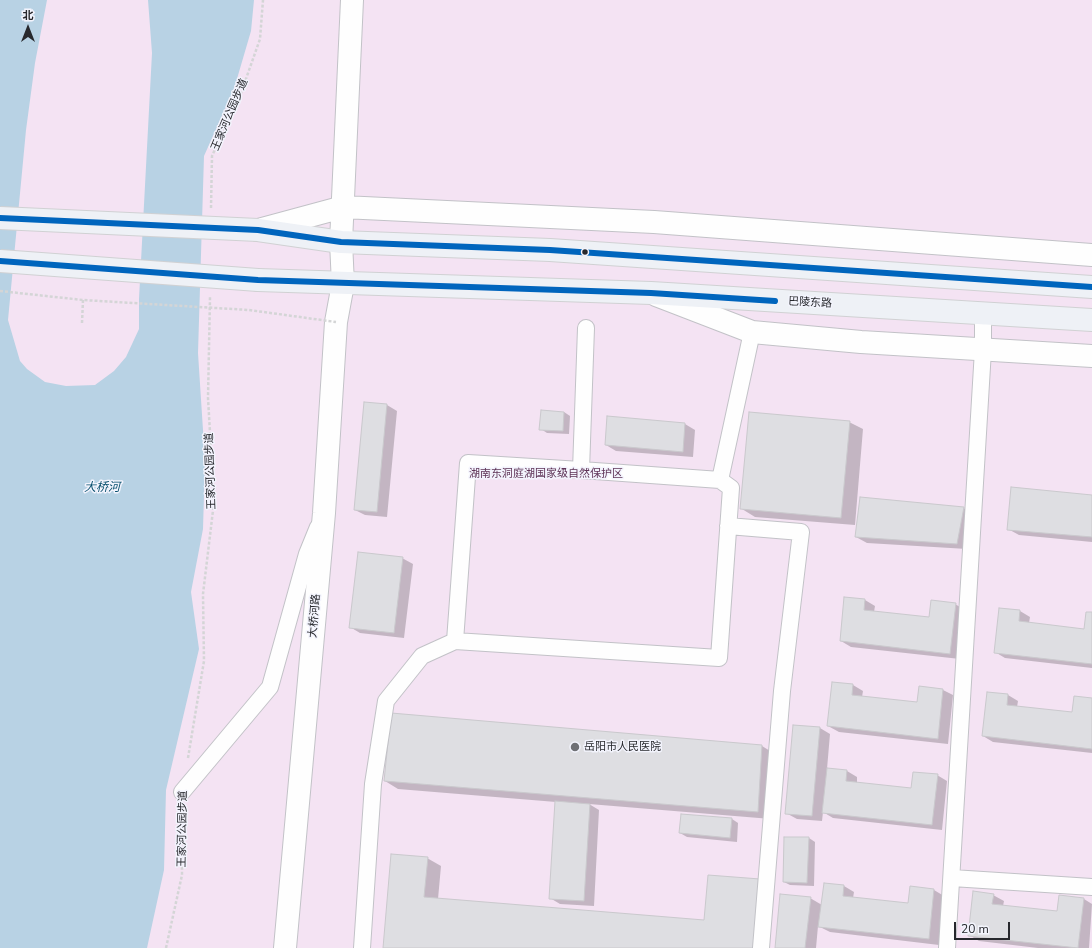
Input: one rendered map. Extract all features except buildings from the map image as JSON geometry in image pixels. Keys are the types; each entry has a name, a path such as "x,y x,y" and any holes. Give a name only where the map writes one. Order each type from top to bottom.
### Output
{"main road":[{"path":"0,218 258,230 341,242 550,250 1092,287"},
{"name":"巴陵东路","path":"0,261 258,280 651,293 1092,320"}],"street":[{"name":"大桥河路","path":"285,948 324,513 336,322 343,284 341,242 352,0"},
{"path":"258,230 343,207 654,222 1092,255"},
{"path":"651,293 752,332 861,342 1092,356"},
{"path":"947,948 983,350 983,314"},
{"path":"581,470 586,328"},
{"path":"720,480 752,332"},
{"path":"362,948 373,784 386,701 422,656 454,641 719,658 731,488 720,480 468,463 454,641"},
{"path":"182,792 270,687 307,554 324,513"},
{"path":"728,526 802,532 782,691 761,948"},
{"path":"952,878 1092,887"}],"path":[{"name":"王家河公园步道","path":"211,211 212,156 241,93 260,39 263,0"},
{"name":"王家河公园步道","path":"187,761 204,662 203,594 214,502 208,398 210,289"},
{"path":"0,291 82,300 249,310 336,322"},
{"path":"82,300 82,323"},
{"name":"王家河公园步道","path":"166,948 182,875 182,792"}],"green space":[{"name":"湖南东洞庭湖国家级自然保护区","path":"0,0 1092,0 1092,948 0,948"}],"water":[{"name":"大桥河","path":"0,0 47,0 35,63 26,130 8,320 20,361 27,369 45,382 66,386 95,385 114,371 126,357 139,329 139,299 152,53 148,0 254,0 251,31 234,89 204,156 198,353 205,461 203,529 191,592 199,649 166,790 164,870 147,948 0,948"}],"transit line":[{"path":"0,218 258,230 341,242 550,250 1092,287"},
{"path":"0,261 258,280 651,293 775,301"}],"place":[{"name":"岳阳市人民医院","path":"575,747"}]}
